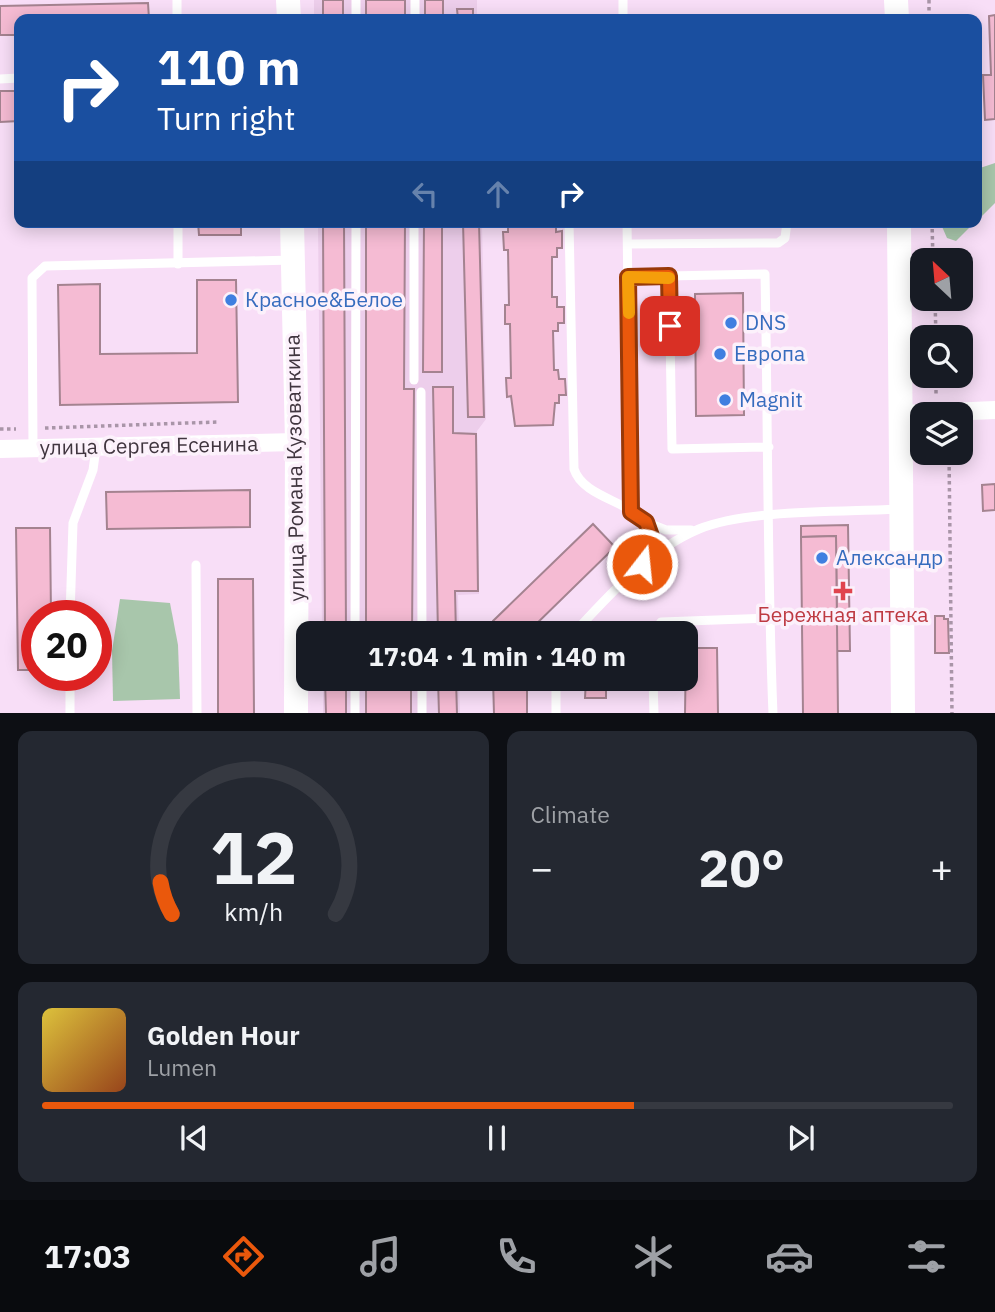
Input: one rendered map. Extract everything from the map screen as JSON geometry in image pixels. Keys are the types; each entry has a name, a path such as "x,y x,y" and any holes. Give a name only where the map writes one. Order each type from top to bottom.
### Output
{"street":[{"name":"улица Романа Кузоваткина","path":"292,228 297,442 296,713"},
{"path":"899,228 903,713"},
{"path":"900,414 995,410"},
{"name":"улица Сергея Есенина","path":"0,449 297,442"}],"lane":[{"path":"178,228 178,264"},
{"path":"355,621 356,228"},
{"path":"414,228 414,380"},
{"path":"569,228 575,473 585,485 646,522 666,530 700,529 770,516 902,509"},
{"path":"627,228 631,512"},
{"path":"628,244 778,243 785,238 786,228"},
{"path":"33,448 32,278 45,266 292,260"},
{"path":"628,277 765,274 770,516 769,618 773,713"},
{"path":"669,276 672,449 769,447"},
{"path":"421,392 422,621"},
{"path":"70,600 72,532 93,470 96,448"},
{"path":"642,564 652,539 646,522"},
{"path":"586,621 642,564 700,529"},
{"path":"196,565 197,713"},
{"path":"688,621 769,618"},
{"path":"70,691 70,713"},
{"path":"355,691 355,713"},
{"path":"422,691 422,713"},
{"path":"556,691 556,713"},
{"path":"653,691 654,713"}],"path":[{"path":"932,228 933,248"},
{"path":"0,429 217,422"},
{"path":"949,465 952,713"}],"shaded area":[{"path":"314,0 477,0 477,14 314,14"},
{"path":"318,228 482,228 486,419 477,431 479,594 458,595 459,621 322,621"},
{"path":"323,691 459,691 460,713 323,713"}],"green space":[{"path":"995,163 995,203 982,216 982,167"},
{"path":"943,228 969,228 956,241 947,238"},
{"path":"120,599 170,603 178,645 180,699 113,701 112,651"}],"building":[{"path":"323,0 343,0 343,14 323,14"},
{"path":"366,0 405,0 405,14 366,14"},
{"path":"425,0 443,0 443,14 425,14"},
{"path":"148,3 149,14 14,14 14,35 0,35 0,6"},
{"path":"457,9 473,9 473,14 458,14"},
{"path":"995,15 995,119 985,120 983,75 991,75 989,16"},
{"path":"0,91 14,91 14,121 0,122"},
{"path":"198,228 241,228 241,235 199,235"},
{"path":"323,228 344,228 346,621 325,621"},
{"path":"366,228 405,228 404,389 414,389 412,621 366,621"},
{"path":"424,228 442,228 442,372 423,372"},
{"path":"463,228 479,228 484,417 468,417"},
{"path":"508,228 556,228 556,232 562,231 562,248 557,248 557,257 552,257 552,297 557,297 557,307 564,307 564,323 558,323 558,331 553,331 554,370 558,370 559,379 565,379 566,395 559,395 559,403 555,403 553,425 515,426 511,396 507,397 506,378 511,378 510,324 505,324 505,305 509,305 508,250 504,250 503,232 508,232"},
{"path":"197,280 236,280 238,402 60,405 58,285 100,284 100,354 197,353"},
{"name":"Европа","path":"743,293 744,415 696,416 695,294"},
{"path":"433,387 453,387 453,433 476,434 478,591 455,591 456,621 438,621"},
{"path":"995,484 995,510 983,511 982,485"},
{"path":"250,490 250,527 107,529 106,492"},
{"path":"593,524 615,547 539,621 493,621"},
{"path":"848,525 850,651 837,651 836,536 801,537 801,526"},
{"path":"16,528 50,528 51,600 21,600 21,670 18,670"},
{"path":"836,536 838,713 803,713 801,537"},
{"path":"218,579 253,579 254,713 218,713"},
{"path":"935,616 948,619 949,653 935,653"},
{"path":"698,648 717,648 718,713 685,713 685,691 698,691"},
{"path":"325,691 346,691 346,713 326,713"},
{"path":"366,691 411,691 411,713 366,713"},
{"path":"438,691 456,691 457,713 439,713"},
{"path":"493,691 527,691 527,713 494,713"},
{"path":"585,691 606,691 606,698 585,698"}],"slow traffic":[{"path":"629,313 628,277 669,278"}],"place":[{"name":"Красное&Белое","path":"231,300"},
{"name":"DNS","path":"731,323"},
{"name":"Европа","path":"720,354"},
{"name":"Magnit","path":"725,400"},
{"name":"Александр","path":"822,558"},
{"name":"Бережная аптека","path":"843,591"}],"route":[{"path":"642,564 652,539 646,522 631,512 628,277 669,276 670,326"}]}
